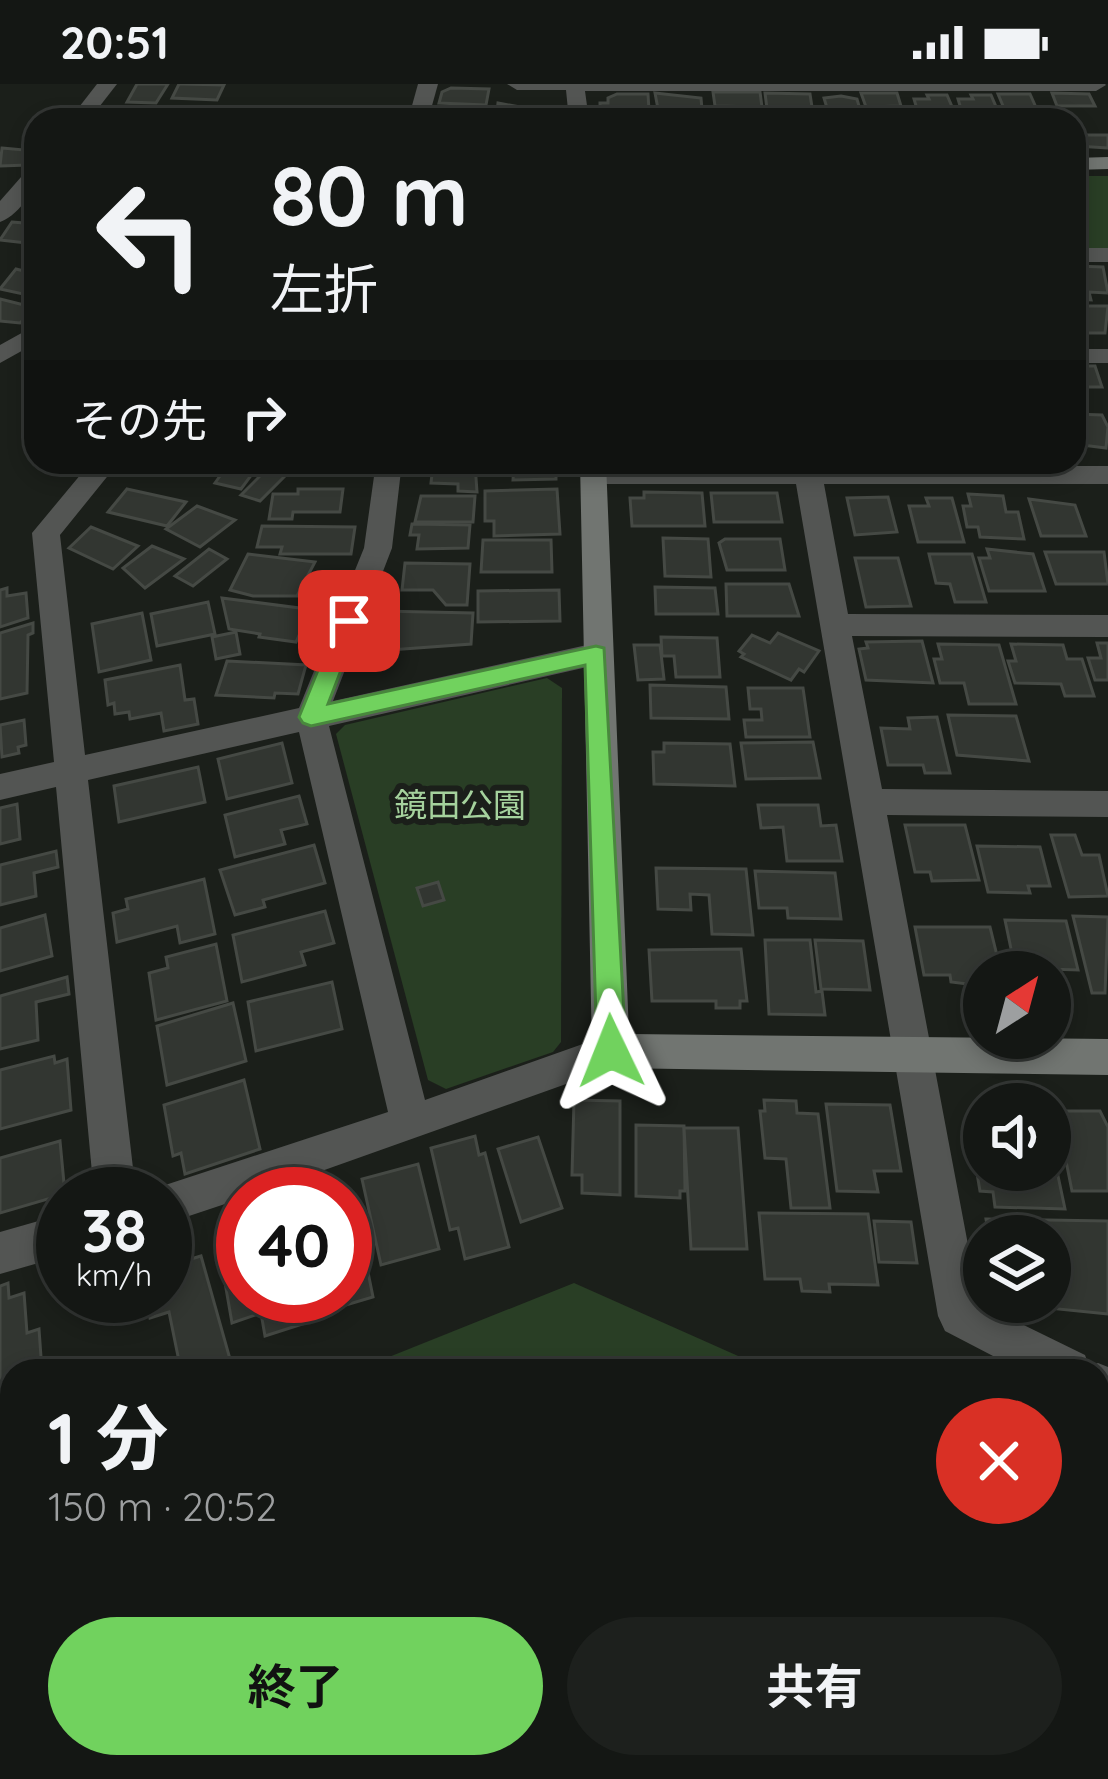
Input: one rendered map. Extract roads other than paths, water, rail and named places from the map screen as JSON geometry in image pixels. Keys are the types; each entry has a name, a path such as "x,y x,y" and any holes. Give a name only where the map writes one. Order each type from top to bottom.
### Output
{"street":[{"path":"88,108 107,84"},
{"path":"517,84 1096,85 1108,96"},
{"path":"0,215 24,186"},
{"path":"96,474 46,533 112,1167"},
{"path":"387,474 378,548 311,717 411,1124"},
{"path":"593,474 611,1051"},
{"path":"808,474 960,1316 1046,1359"},
{"path":"1065,474 1108,475"},
{"path":"836,625 1108,626"},
{"path":"0,788 596,654"},
{"path":"866,802 1108,804"},
{"path":"192,1195 411,1124 611,1051 1108,1057"},
{"path":"0,1253 36,1243"}],"park label":[{"name":"鏡田公園","path":"460,804"}]}
